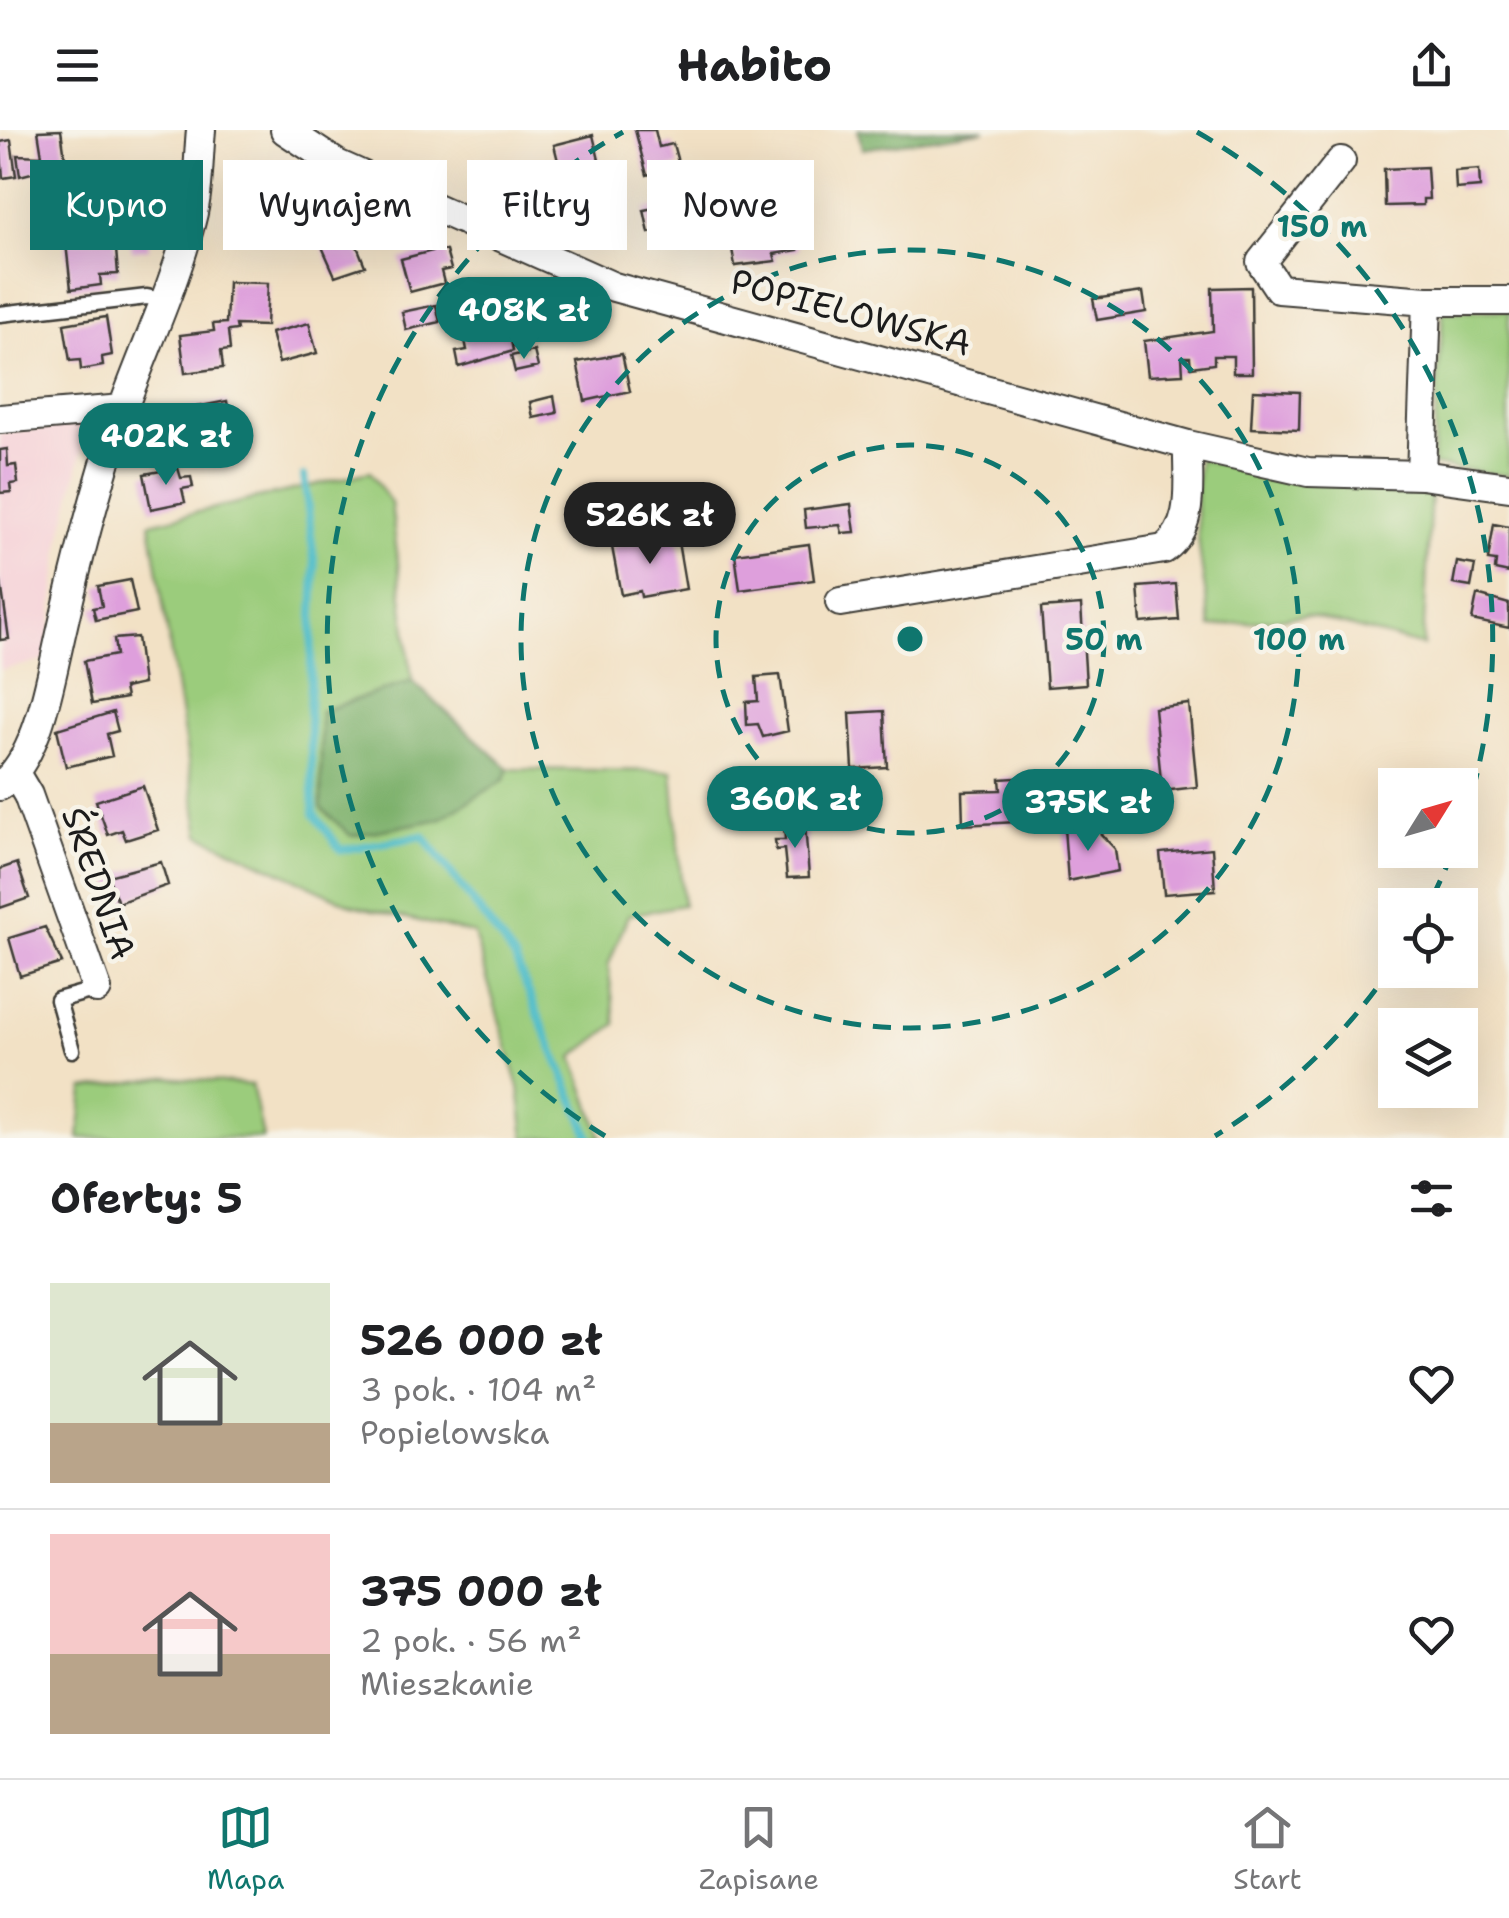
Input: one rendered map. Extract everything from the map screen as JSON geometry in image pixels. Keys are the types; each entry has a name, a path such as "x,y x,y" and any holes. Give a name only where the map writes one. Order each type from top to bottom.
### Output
{"street":[{"name":"ŚREDNIA","path":"96,989 28,794 8,780 52,672 85,526 193,215 201,130"},
{"name":"POPIELOWSKA","path":"284,130 337,164 614,286 1188,444 1308,472 1421,474 1509,487"},
{"path":"1341,161 1262,262 1279,289 1428,301 1509,301"},
{"path":"1421,474 1428,301"},
{"path":"0,419 123,409"},
{"path":"840,602 1164,549 1181,536 1186,516 1188,444"}],"lane":[{"path":"0,314 147,297 166,301"},
{"name":"ŚREDNIA","path":"72,1050 58,1000 96,989"}],"shaded area":[{"path":"89,423 61,538 47,660 0,670 0,433"}],"green space":[{"path":"858,130 985,130 862,149"},
{"path":"1509,310 1509,476 1432,465 1443,312"},
{"path":"1199,459 1297,481 1431,490 1423,646 1307,615 1211,627 1197,522"},
{"path":"370,472 391,503 412,681 509,769 672,771 683,905 628,915 608,966 616,1024 573,1057 602,1138 525,1138 519,1087 474,934 352,905 200,835 150,523"},
{"path":"412,681 509,769 504,780 440,819 351,836 321,808 321,711"},
{"path":"166,1077 252,1085 263,1138 79,1138 84,1089"}],"building":[{"path":"61,130 65,160 30,160 30,173 20,176 17,155 42,156 38,131"},
{"path":"635,130 655,130 659,147 673,144 677,160 647,160 647,175"},
{"path":"593,135 599,160 558,160 554,145"},
{"path":"11,140 16,176 3,178 0,142"},
{"path":"1427,167 1429,199 1423,199 1423,205 1385,206 1384,169"},
{"path":"1479,169 1480,187 1456,189 1455,171"},
{"path":"67,250 116,250 118,274 100,275 101,285 71,289"},
{"path":"323,250 359,250 365,266 335,276"},
{"path":"732,250 798,250 774,254 776,261 735,266"},
{"path":"446,251 451,269 441,271 444,283 410,292 401,259"},
{"path":"228,282 268,283 266,326 236,325 237,330 228,331 230,350 221,351 223,368 185,373 180,335 214,331 213,324 226,323"},
{"path":"1251,287 1252,373 1233,373 1233,356 1214,356 1214,364 1191,367 1190,357 1182,357 1183,374 1148,376 1144,341 1213,331 1212,288"},
{"path":"1143,292 1146,312 1097,320 1093,299"},
{"path":"436,305 440,322 406,330 402,312"},
{"path":"506,314 513,351 459,367 456,352 467,350 463,330 473,328 471,321"},
{"path":"106,317 112,355 102,357 103,366 81,370 80,360 70,361 64,324"},
{"path":"309,323 317,353 279,363 271,333"},
{"path":"534,351 538,367 515,372 511,356"},
{"path":"622,354 630,391 585,401 577,362"},
{"path":"1253,390 1300,392 1299,430 1251,428"},
{"path":"554,396 557,413 533,418 530,402"},
{"path":"227,401 229,413 183,423 186,440 156,447 150,416"},
{"path":"7,449 8,466 16,465 18,483 10,484 11,492 0,493 0,450"},
{"path":"178,468 181,478 191,477 193,487 182,489 185,502 151,509 144,474"},
{"path":"851,504 855,532 842,533 840,525 806,528 804,510"},
{"path":"1494,524 1509,527 1509,573 1495,570 1496,561 1488,560"},
{"path":"677,536 686,589 641,597 640,591 621,595 612,547"},
{"path":"809,544 814,580 740,590 735,554"},
{"path":"1457,562 1475,565 1471,587 1453,584"},
{"path":"0,575 9,639 0,640"},
{"path":"130,580 137,612 96,620 93,608 102,606 98,586"},
{"path":"1176,584 1179,620 1141,623 1138,587"},
{"path":"1477,595 1509,604 1509,628 1472,620"},
{"path":"1081,605 1086,684 1047,687 1041,608"},
{"path":"137,637 143,684 124,688 126,698 92,704 84,661 116,655 114,639"},
{"path":"780,675 788,731 763,737 758,724 747,725 746,702 758,701 756,677"},
{"path":"1189,704 1197,787 1162,791 1154,708"},
{"path":"884,711 887,767 853,769 850,713"},
{"path":"113,712 118,731 107,734 112,756 66,767 57,729"},
{"path":"1015,778 1016,822 963,825 962,791 1001,790 1000,779"},
{"path":"143,786 158,830 126,840 122,830 108,835 96,801"},
{"path":"805,824 809,877 787,878 784,849 776,850 775,840 785,840 784,826"},
{"path":"1064,828 1095,828 1115,849 1118,871 1068,881"},
{"path":"1212,848 1215,890 1164,894 1160,853"},
{"path":"161,862 168,885 118,903 108,876"},
{"path":"17,863 29,898 0,908 0,869"},
{"path":"45,927 62,963 20,976 9,938"}],"waterway":[{"path":"304,476 315,567 309,710 314,814 341,850 423,836 514,957 590,1138"}]}
